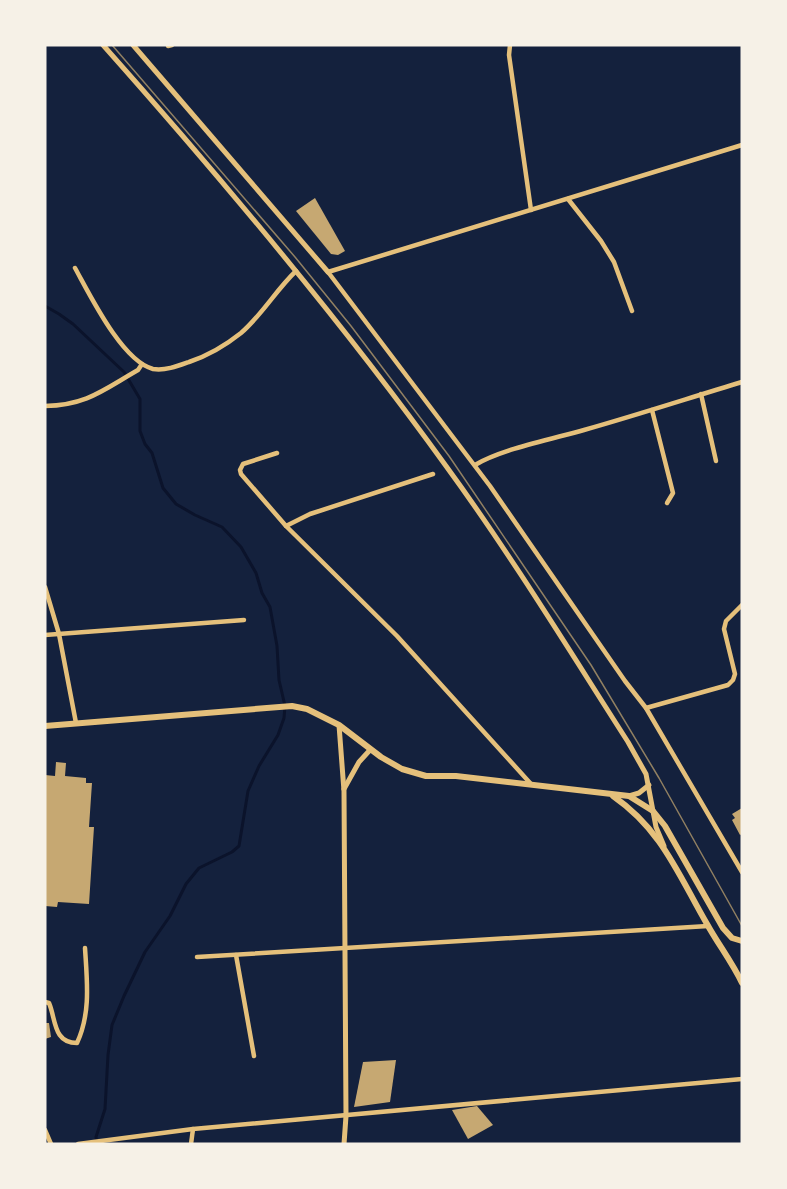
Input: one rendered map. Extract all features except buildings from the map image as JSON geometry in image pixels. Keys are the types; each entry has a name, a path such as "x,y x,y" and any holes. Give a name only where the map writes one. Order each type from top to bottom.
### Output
{"main road":[{"path":"45,726 292,706 307,709 339,724 370,750 402,769 426,776 456,776 600,792 612,796 640,816 667,851 742,983"},
{"path":"612,796 629,796 653,811 672,838 723,928 732,938 742,941"}],"street":[{"path":"103,45 296,271 403,406 468,496 628,742 646,774 656,827 667,851"},
{"path":"133,45 328,272 474,465 646,708 742,872"},
{"path":"510,45 509,55 531,210"},
{"path":"328,272 742,145"},
{"path":"568,199 601,241 614,262 632,310"},
{"path":"75,268 103,319 130,354 142,364 153,369 167,369 197,359 224,345 242,332 281,285 296,271"},
{"path":"45,406 63,405 99,394 138,370 142,364"},
{"path":"474,465 540,442 742,382"},
{"path":"701,394 716,462"},
{"path":"652,410 672,493 667,503"},
{"path":"277,453 243,464 240,470 286,526 397,636 532,786"},
{"path":"286,526 310,514 433,474"},
{"path":"45,587 59,634 76,723"},
{"path":"646,708 728,685 733,680 735,674 724,629 726,621 742,605"},
{"path":"45,635 244,620"},
{"path":"339,724 344,791 346,1116 344,1144"},
{"path":"344,791 359,762 370,750"},
{"path":"629,796 639,793 649,785"},
{"path":"197,957 345,950 708,926"},
{"path":"45,1002 49,1003 54,1013 55,1027 60,1036 69,1043 77,1043 86,1014 88,990 85,948"},
{"path":"236,955 254,1056"},
{"path":"78,1144 217,1127 742,1080"},
{"path":"45,1130 51,1144"},
{"path":"191,1144 193,1130"}],"waterway":[{"path":"45,306 73,324 124,372 140,399 140,431 145,444 152,453 163,488 176,504 222,527 241,547 256,573 262,593 270,607 277,646 279,680 285,706 284,718 278,735 259,766 248,791 239,846 232,852 199,868 186,884 170,916 145,952 124,996 112,1025 105,1109 96,1137 97,1144"}],"tram line":[{"path":"112,45 295,257 351,326 449,456 591,665 659,778 742,926"}]}
